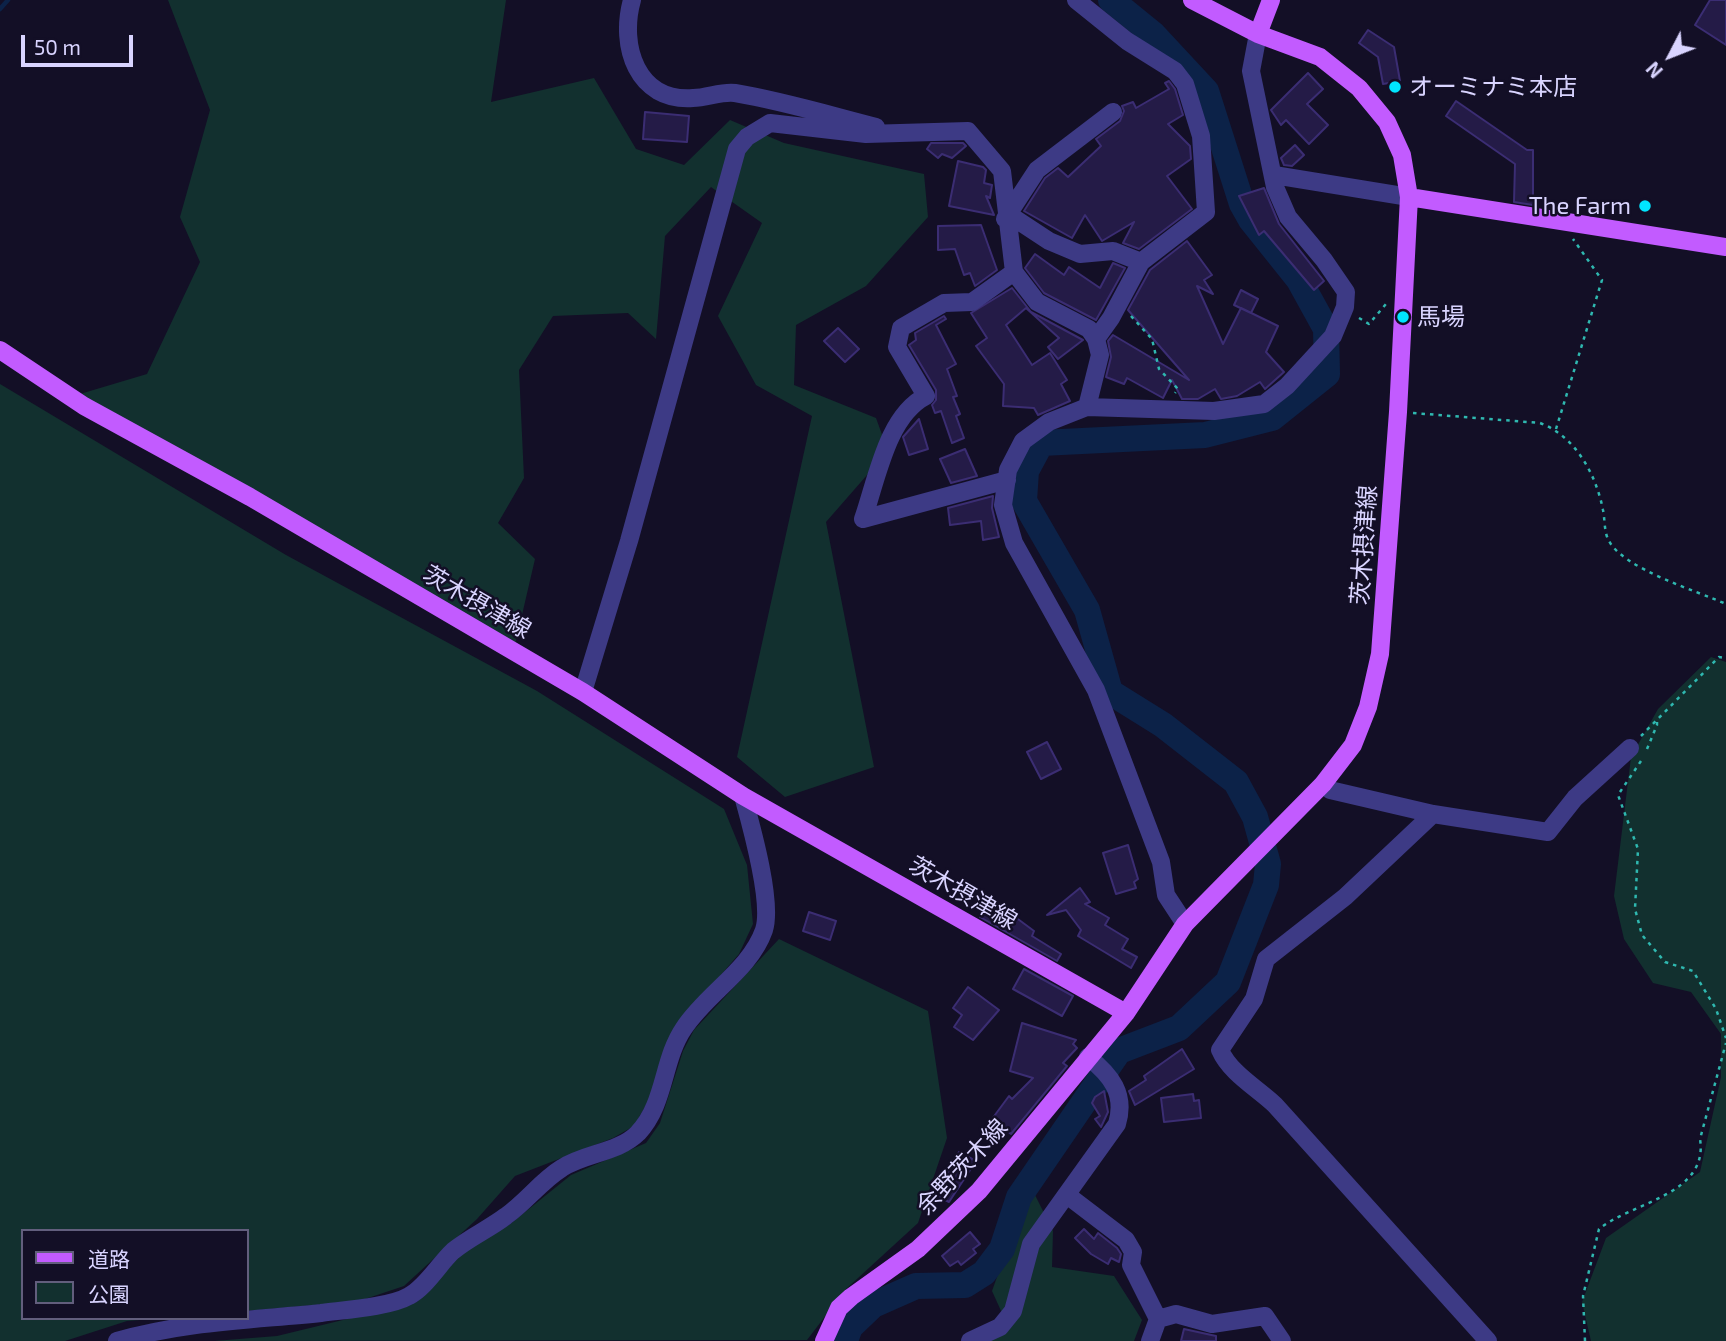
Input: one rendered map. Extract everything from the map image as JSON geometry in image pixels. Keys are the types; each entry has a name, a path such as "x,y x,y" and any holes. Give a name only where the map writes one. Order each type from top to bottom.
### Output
{"main road":[{"path":"1192,0 1258,34 1270,0"},
{"name":"茨木摂津線","path":"0,350 84,406 250,497 583,692 743,796 1126,1013 1185,924 1323,784 1353,745 1368,707 1380,654 1398,412 1409,197 1397,144 1387,122 1359,88 1320,57 1258,34"},
{"path":"1409,197 1726,247"},
{"name":"余野茨木線","path":"824,1341 839,1308 918,1249 979,1191 1126,1013"}],"street":[{"path":"632,0 630,48 641,78 650,89 667,97 692,99 732,92 907,134"},
{"path":"1076,0 1127,41 1181,78 1201,136 1206,212 1141,262 1096,339"},
{"path":"1185,924 1166,895 1161,862 1096,690 1014,543 1003,505 1007,480 1023,441 1049,422 1087,407 1214,411 1264,404 1287,386 1333,337 1344,309 1346,292 1324,260 1288,218 1273,175 1251,71 1258,34"},
{"path":"1007,217 1037,170 1114,113"},
{"path":"583,692 629,541 737,149 747,137 770,123 866,134 968,131 1002,171 1014,272 1037,302 1089,329 1096,339 1100,355 1087,407"},
{"path":"1273,175 1409,197"},
{"path":"1007,217 1049,241 1080,254 1113,251 1141,262"},
{"path":"1007,480 863,519 894,432 909,404 926,396 897,347 901,328 944,303 972,302 1014,272"},
{"path":"1323,784 1330,790 1433,814 1548,832 1575,798 1629,748"},
{"path":"117,1341 184,1328 360,1309 409,1296 453,1251 476,1233 505,1217 563,1167 636,1136 650,1118 684,1028 715,991 747,961 764,932 766,920 755,837 743,796"},
{"path":"1433,814 1345,897 1266,959 1254,999 1220,1050 1227,1065 1246,1077 1275,1105 1488,1341"},
{"path":"970,1341 1000,1327 1013,1311 1031,1244 1102,1149 1117,1124 1121,1110 1114,1081 1088,1057"},
{"path":"1067,1195 1126,1240 1133,1252 1131,1265 1158,1319 1150,1341"},
{"path":"1158,1319 1176,1314 1212,1324 1265,1316 1282,1341"}],"path":[{"path":"1556,429 1602,280 1576,246 1570,223"},
{"path":"1344,309 1369,324 1389,299 1404,297"},
{"path":"1119,303 1152,339 1159,369 1178,389 1172,398 1175,409"},
{"path":"1398,412 1540,423 1556,429 1567,438 1593,478 1603,508 1608,541 1624,558 1726,604"},
{"path":"1629,748 1719,657 1726,658"},
{"path":"1585,1341 1583,1296 1599,1228 1684,1186 1703,1153 1700,1139 1726,1040 1716,1009 1693,971 1665,962 1642,935 1636,909 1638,849 1618,795 1641,762 1657,725 1657,717"}],"green space":[{"path":"168,0 506,0 491,102 594,78 636,149 684,165 730,120 784,143 924,174 928,217 866,286 796,325 794,385 876,418 888,451 826,522 874,767 785,797 737,757 812,416 756,385 718,316 762,223 711,187 665,236 656,339 628,313 553,316 519,370 524,478 498,523 535,559 515,645 80,394 147,374 200,262 180,217 210,110"},
{"path":"0,384 286,555 537,691 724,809 747,865 753,924 739,954 680,1022 654,1091 634,1126 613,1138 515,1176 477,1219 404,1286 359,1301 248,1311 248,1229 21,1229 21,1320 140,1320 127,1321 65,1341 0,1341"},
{"path":"1711,657 1726,662 1726,1341 1591,1341 1582,1302 1606,1238 1700,1172 1721,1077 1721,1034 1691,992 1653,983 1624,939 1614,896 1631,757 1658,709"},
{"path":"779,939 928,1011 947,1138 918,1223 846,1289 807,1340 214,1341 277,1336 417,1302 461,1255 483,1237 509,1225 571,1175 646,1143 660,1123 683,1051 694,1030"},
{"path":"1030,1185 1053,1231 1052,1267 1114,1276 1142,1320 1134,1341 977,1341 1007,1324 992,1291"}],"building":[{"path":"1710,0 1726,0 1726,45 1695,25"},
{"path":"1368,30 1394,47 1400,81 1383,84 1378,57 1359,43"},
{"path":"1308,73 1323,89 1307,104 1328,125 1309,144 1286,120 1281,125 1271,110"},
{"path":"1169,81 1175,89 1183,115 1168,124 1190,146 1191,159 1167,176 1192,209 1139,249 1123,243 1134,222 1102,241 1085,215 1072,238 1024,211 1045,178 1058,168 1068,177 1101,146 1096,139 1120,121 1124,111 1122,106 1133,102 1136,108 1169,89 1165,83"},
{"path":"1456,101 1527,150 1533,150 1533,205 1514,202 1515,164 1446,116"},
{"path":"645,112 689,116 687,142 643,139"},
{"path":"931,143 963,143 966,146 952,158 942,154 938,158 927,149"},
{"path":"1295,145 1304,155 1292,166 1284,165 1281,158"},
{"path":"958,161 986,170 984,183 992,185 990,198 986,196 994,215 949,206"},
{"path":"1264,188 1279,224 1324,281 1314,290 1264,231 1259,235 1239,196"},
{"path":"981,225 997,270 975,286 970,273 964,275 955,249 938,250 938,226"},
{"path":"1187,241 1212,275 1204,280 1213,294 1197,286 1223,344 1241,308 1278,326 1266,352 1284,372 1265,389 1260,382 1237,396 1221,399 1215,389 1198,399 1182,399 1172,380 1163,398 1127,378 1124,384 1106,377 1111,357 1108,341 1113,335 1189,380 1128,310 1150,270"},
{"path":"1035,254 1064,275 1069,267 1100,288 1113,263 1125,268 1096,320 1044,293 1025,268"},
{"path":"1012,288 1031,312 1083,340 1058,359 1048,347 1059,338 1026,308 1006,325 1032,365 1050,353 1067,380 1061,384 1070,401 1038,415 1034,408 1003,406 1004,384 976,346 987,338 971,313"},
{"path":"1241,290 1258,299 1251,313 1234,305"},
{"path":"944,316 946,319 936,325 956,364 947,369 957,396 953,397 960,414 956,416 964,438 952,443 941,411 935,413 932,405 936,400 936,390 909,345 916,340 915,333"},
{"path":"838,328 859,349 845,362 824,341"},
{"path":"919,419 928,449 909,455 903,437"},
{"path":"965,449 977,476 951,483 940,459"},
{"path":"993,496 992,508 999,537 983,540 981,521 950,525 948,508"},
{"path":"1047,742 1061,769 1041,779 1027,752"},
{"path":"1128,845 1138,879 1134,882 1136,888 1116,894 1103,853"},
{"path":"1080,888 1090,902 1085,904 1109,918 1105,925 1128,939 1122,949 1137,957 1131,968 1078,936 1081,930 1066,910 1047,915"},
{"path":"995,902 1034,931 1032,936 1061,954 1057,961 980,917"},
{"path":"809,912 836,921 830,940 803,931"},
{"path":"1024,969 1073,996 1062,1016 1013,989"},
{"path":"968,987 999,1010 973,1040 954,1027 962,1015 953,1008"},
{"path":"1022,1023 1076,1040 1073,1044 1077,1048 1063,1063 1067,1066 1011,1134 992,1119 1009,1096 1012,1099 1033,1078 1010,1071"},
{"path":"1182,1049 1194,1069 1135,1105 1129,1091 1146,1080 1144,1076"},
{"path":"1104,1091 1108,1112 1101,1127 1095,1119 1100,1116 1092,1103 1095,1097"},
{"path":"1193,1094 1194,1101 1199,1100 1201,1118 1164,1122 1161,1098"},
{"path":"959,1152 976,1161 949,1202 936,1195"},
{"path":"1084,1229 1094,1239 1098,1233 1117,1248 1121,1254 1119,1262 1111,1258 1108,1264 1091,1254 1075,1238"},
{"path":"970,1232 980,1244 973,1249 976,1253 961,1265 958,1261 950,1266 942,1256"},
{"path":"1184,1329 1216,1336 1216,1341 1181,1341"}],"waterway":[{"path":"0,9 8,0"},
{"path":"845,1341 850,1327 873,1305 916,1286 965,1285 984,1273 1002,1249 1019,1197 1119,1051 1179,1028 1228,982 1266,885 1268,864 1255,817 1236,782 1163,725 1110,692 1087,610 1024,501 1026,471 1041,443 1205,435 1272,418 1327,374 1326,329 1299,280 1251,220 1242,204 1206,91 1153,34 1111,0"}],"place":[{"name":"オーミナミ本店","path":"1395,87"},
{"name":"The Farm","path":"1645,206"},
{"name":"馬場","path":"1403,317"}]}
